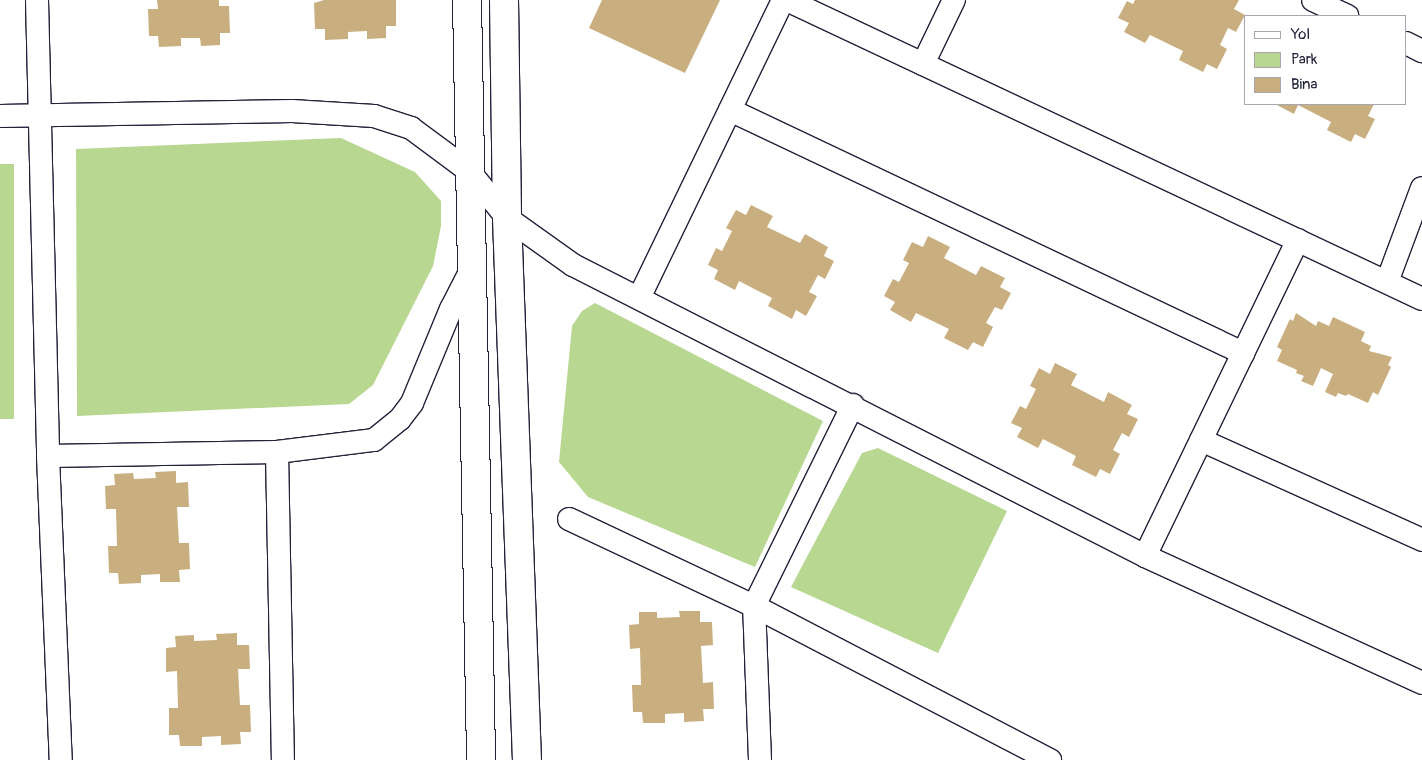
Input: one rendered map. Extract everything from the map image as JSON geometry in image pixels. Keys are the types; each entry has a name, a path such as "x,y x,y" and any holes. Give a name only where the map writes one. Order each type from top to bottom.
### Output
{"main road":[{"path":"467,0 470,272 481,760"},
{"path":"504,0 507,218 527,760"}],"street":[{"path":"37,0 37,114 48,456 61,760"},
{"path":"639,298 785,0 1422,299"},
{"path":"923,64 954,0"},
{"path":"1313,0 1346,15"},
{"path":"1407,44 1422,51"},
{"path":"730,110 1243,353"},
{"path":"0,116 292,111 374,116 411,128 469,171 507,218 573,265 853,405 1145,556 1422,683"},
{"path":"1387,282 1422,188"},
{"path":"1145,556 1298,240"},
{"path":"48,456 276,452 374,440 388,430 412,403 422,386 444,324 470,272"},
{"path":"760,760 754,606 853,405"},
{"path":"1201,440 1422,540"},
{"path":"276,452 283,760"},
{"path":"569,519 754,606 1042,759"}],"green space":[{"path":"341,138 415,172 441,201 441,226 433,266 373,385 349,404 77,416 76,149"},
{"path":"0,164 14,164 14,419 0,419"},
{"path":"595,303 823,421 755,567 588,497 559,462 572,326 582,311"},
{"path":"878,448 1007,511 938,653 791,587 862,453"}],"building":[{"path":"157,0 219,0 219,6 229,6 230,33 220,33 220,45 201,46 200,38 181,38 181,46 159,47 158,36 149,36 148,9 158,9"},
{"path":"324,0 396,0 396,26 386,26 386,38 367,39 367,31 348,32 348,39 325,40 325,29 315,29 314,3"},
{"path":"602,0 720,0 685,73 589,28"},
{"path":"1135,0 1239,0 1234,9 1245,15 1236,32 1228,28 1220,45 1227,49 1217,69 1207,64 1203,72 1179,60 1183,51 1150,35 1145,43 1124,32 1129,23 1118,18 1127,1 1133,4"},
{"path":"1277,105 1298,105 1294,114"},
{"path":"1298,105 1374,105 1368,116 1375,119 1365,139 1355,134 1351,142 1327,130 1331,122"},
{"path":"751,205 773,216 767,227 800,243 805,234 828,247 824,256 834,261 825,279 818,275 809,292 817,296 806,316 796,310 792,319 768,306 772,298 739,281 735,290 714,279 718,270 708,265 716,248 722,251 732,231 726,228 736,210 746,215"},
{"path":"928,236 950,247 944,258 976,275 981,266 1005,278 1000,287 1011,293 1002,310 995,307 986,323 993,327 983,347 973,342 968,350 944,338 949,329 916,313 911,322 890,310 895,302 884,296 893,279 899,282 909,263 903,260 912,242 923,247"},
{"path":"1296,313 1316,326 1318,321 1329,326 1333,317 1365,332 1361,341 1371,346 1369,351 1392,357 1388,365 1391,367 1378,395 1373,392 1368,403 1348,394 1346,396 1338,393 1336,397 1325,392 1333,374 1321,368 1313,386 1301,381 1304,376 1296,373 1297,370 1277,361 1282,350 1277,347 1290,319 1293,321"},
{"path":"1055,363 1077,374 1071,385 1104,402 1108,392 1132,405 1127,414 1138,419 1129,437 1122,433 1113,450 1120,454 1110,474 1100,469 1096,477 1072,465 1076,456 1043,439 1038,448 1017,437 1022,428 1011,423 1020,406 1026,409 1036,389 1030,386 1039,368 1050,374"},
{"path":"176,471 176,483 188,482 189,507 177,507 179,543 189,543 190,569 179,570 180,582 160,582 160,574 141,575 141,583 119,584 118,573 109,573 108,546 117,546 116,509 106,509 105,486 115,485 114,474 133,473 134,479 156,478 155,472"},
{"path":"679,611 700,611 700,622 712,622 713,645 701,646 703,683 713,682 714,709 703,709 704,721 684,722 684,713 665,714 665,723 643,723 642,712 633,712 632,685 641,685 640,648 630,649 629,625 639,624 639,612 657,612 657,618 680,617"},
{"path":"237,633 237,645 249,645 250,669 238,669 240,705 250,705 251,732 240,732 241,744 221,745 221,736 202,737 202,746 180,746 179,735 169,735 169,708 178,708 177,671 166,672 166,648 176,647 175,636 194,635 194,641 217,640 216,634"}]}
